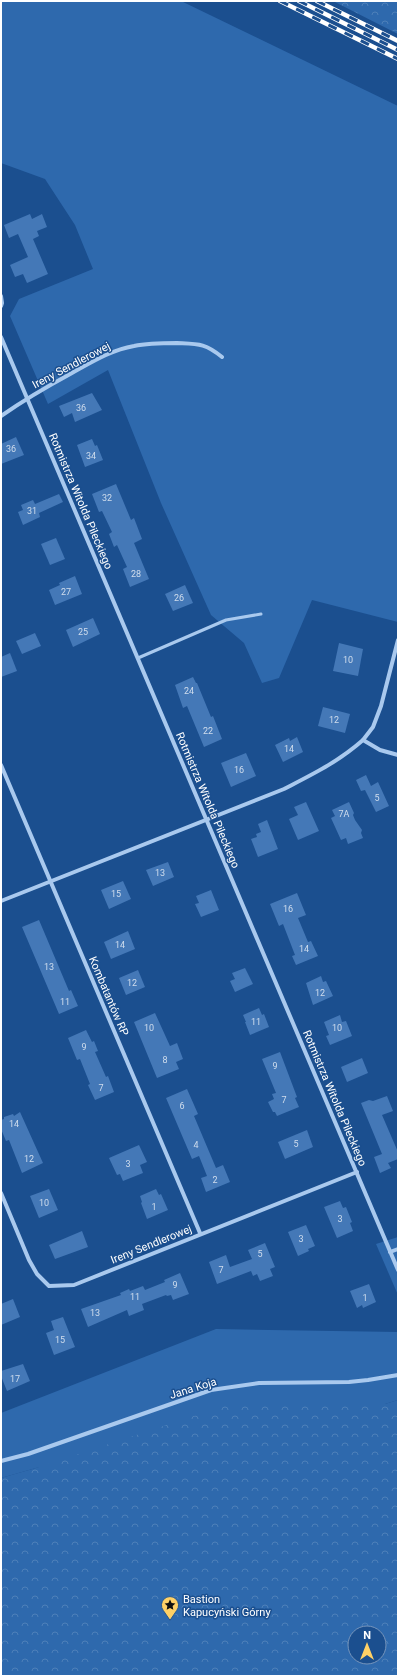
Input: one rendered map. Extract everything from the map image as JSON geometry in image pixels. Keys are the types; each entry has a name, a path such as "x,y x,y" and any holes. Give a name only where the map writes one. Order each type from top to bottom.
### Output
{"street":[{"path":"1,296 1,306"},
{"name":"Rotmistrza Witolda Pileckiego","path":"1,337 398,1270"},
{"name":"Ireny Sendlerowej","path":"1,416 100,358 116,351 134,346 156,343 195,344 210,347 222,357"},
{"path":"1,901 284,789 320,771 346,755 363,740 373,727 381,706 398,640"},
{"path":"363,740 380,750 398,755"},
{"name":"Kombatantów RP","path":"1,765 200,1233"},
{"name":"Ireny Sendlerowej","path":"1,1193 29,1260 37,1274 49,1286 74,1285 200,1233 357,1172"},
{"path":"390,1252 398,1249"},
{"name":"Jana Koja","path":"1,1461 28,1454 211,1390 259,1383 349,1382 398,1375"}],"lane":[{"path":"138,658 226,620 261,614"}],"green space":[{"path":"1,1 181,1 398,106 398,622 312,600 279,678 262,683 244,643 211,615 161,503 108,370 48,404 10,316 19,299 93,269 75,225 45,179 1,163"},
{"path":"333,1 398,1 398,34"},
{"path":"398,1237 398,1295 376,1244"},
{"path":"216,1329 398,1332 398,1400 385,1404 36,1468 1,1478 1,1413"},
{"path":"398,1400 398,1676 1,1676 1,1478 36,1468 227,1405 385,1404"}],"building":[{"path":"30,214 32,219 42,214 47,227 37,231 39,236 33,239 48,274 27,283 23,274 15,277 10,265 28,257 18,234 9,238 4,225"},
{"path":"92,393 102,410 75,422 72,413 64,417 59,406"},
{"path":"16,437 24,455 1,464 1,444"},
{"path":"92,439 95,446 97,445 103,460 85,467 77,445"},
{"path":"116,484 131,520 134,518 142,539 134,543 149,579 130,587 123,569 127,567 117,545 114,547 109,534 112,532 102,511 99,512 92,494"},
{"path":"59,494 63,502 39,513 40,517 23,525 18,512 23,510 21,505 33,500 35,504"},
{"path":"56,538 65,559 50,565 41,544"},
{"path":"75,576 82,594 55,605 49,590 60,585 59,583"},
{"path":"185,585 193,603 173,611 165,594"},
{"path":"93,618 100,634 73,647 66,630"},
{"path":"35,633 41,646 22,654 16,641"},
{"path":"339,643 363,649 358,676 333,671"},
{"path":"10,653 17,671 1,677 1,657"},
{"path":"193,677 211,717 213,716 222,739 204,747 187,706 183,708 175,685"},
{"path":"323,707 350,714 345,733 318,726"},
{"path":"297,737 303,752 283,762 275,745 289,738 290,741"},
{"path":"246,753 256,776 231,787 221,763"},
{"path":"366,775 371,786 378,782 389,806 376,812 365,790 361,791 356,780"},
{"path":"306,802 319,831 298,840 289,819 298,815 294,807"},
{"path":"349,802 354,813 353,815 355,820 362,830 361,833 363,838 348,844 346,838 341,840 331,818 335,816 332,810"},
{"path":"267,820 278,849 258,857 251,839 257,837 256,834 261,832 258,824"},
{"path":"168,862 174,877 153,886 146,870"},
{"path":"123,881 131,899 109,909 101,890"},
{"path":"211,890 219,910 201,917 195,904 199,903 196,896"},
{"path":"297,893 306,915 298,918 308,942 311,941 318,956 296,965 292,956 295,955 283,924 279,926 270,904"},
{"path":"39,920 69,991 71,990 78,1006 59,1014 22,927"},
{"path":"128,931 135,949 111,959 104,942"},
{"path":"245,968 253,984 235,992 230,981 235,979 232,973"},
{"path":"138,970 145,987 126,995 119,978"},
{"path":"321,976 323,982 326,981 333,996 313,1005 306,983"},
{"path":"259,1008 262,1015 264,1014 269,1027 250,1035 243,1015"},
{"path":"155,1013 170,1046 177,1043 183,1059 176,1062 179,1069 157,1078 134,1022"},
{"path":"340,1015 342,1022 346,1021 352,1036 330,1045 326,1036 329,1035 324,1022"},
{"path":"86,1030 92,1042 94,1041 98,1051 95,1052 106,1077 108,1076 114,1092 95,1100 88,1085 90,1084 80,1059 77,1060 68,1038"},
{"path":"280,1052 297,1097 295,1098 299,1107 277,1116 275,1112 273,1112 268,1102 274,1099 272,1094 276,1093 262,1059"},
{"path":"362,1058 368,1073 347,1082 341,1067"},
{"path":"187,1089 198,1114 194,1116 216,1168 223,1165 230,1182 206,1192 201,1178 207,1176 199,1156 192,1159 166,1098"},
{"path":"387,1096 393,1111 382,1115 398,1152 398,1159 388,1163 391,1168 380,1173 374,1157 382,1154 361,1103"},
{"path":"20,1112 43,1163 22,1173 9,1140 6,1141 1,1129 1,1120 4,1119 4,1117 13,1114 14,1116"},
{"path":"307,1130 313,1147 285,1159 278,1142"},
{"path":"139,1145 147,1162 140,1165 143,1173 123,1181 120,1174 117,1175 109,1158"},
{"path":"49,1189 58,1210 39,1218 30,1196"},
{"path":"156,1189 159,1195 161,1194 168,1210 147,1219 140,1196"},
{"path":"340,1201 343,1208 346,1207 352,1222 350,1223 353,1231 337,1238 324,1207"},
{"path":"306,1225 315,1246 308,1249 309,1251 298,1256 288,1232"},
{"path":"82,1231 88,1247 55,1259 49,1245"},
{"path":"265,1243 275,1267 270,1269 273,1276 260,1281 257,1274 253,1276 251,1271 217,1284 209,1262 226,1255 230,1267 252,1259 248,1250"},
{"path":"180,1273 189,1294 173,1300 171,1295 166,1295 142,1304 144,1310 129,1316 127,1310 88,1327 81,1309 121,1295 120,1293 129,1289 130,1291 143,1286 145,1290 165,1282 164,1280"},
{"path":"369,1284 376,1302 363,1308 362,1305 357,1308 350,1291"},
{"path":"13,1299 20,1317 1,1325 1,1304"},
{"path":"63,1317 75,1347 54,1355 46,1333 54,1330 51,1321"},
{"path":"23,1364 30,1381 7,1391 1,1376 1,1371"}],"railway":[{"path":"280,1 398,59"},
{"path":"299,1 398,50"},
{"path":"317,1 398,41"}],"place":[{"name":"Bastion Kapucyński Górny","path":"170,1620"}]}
